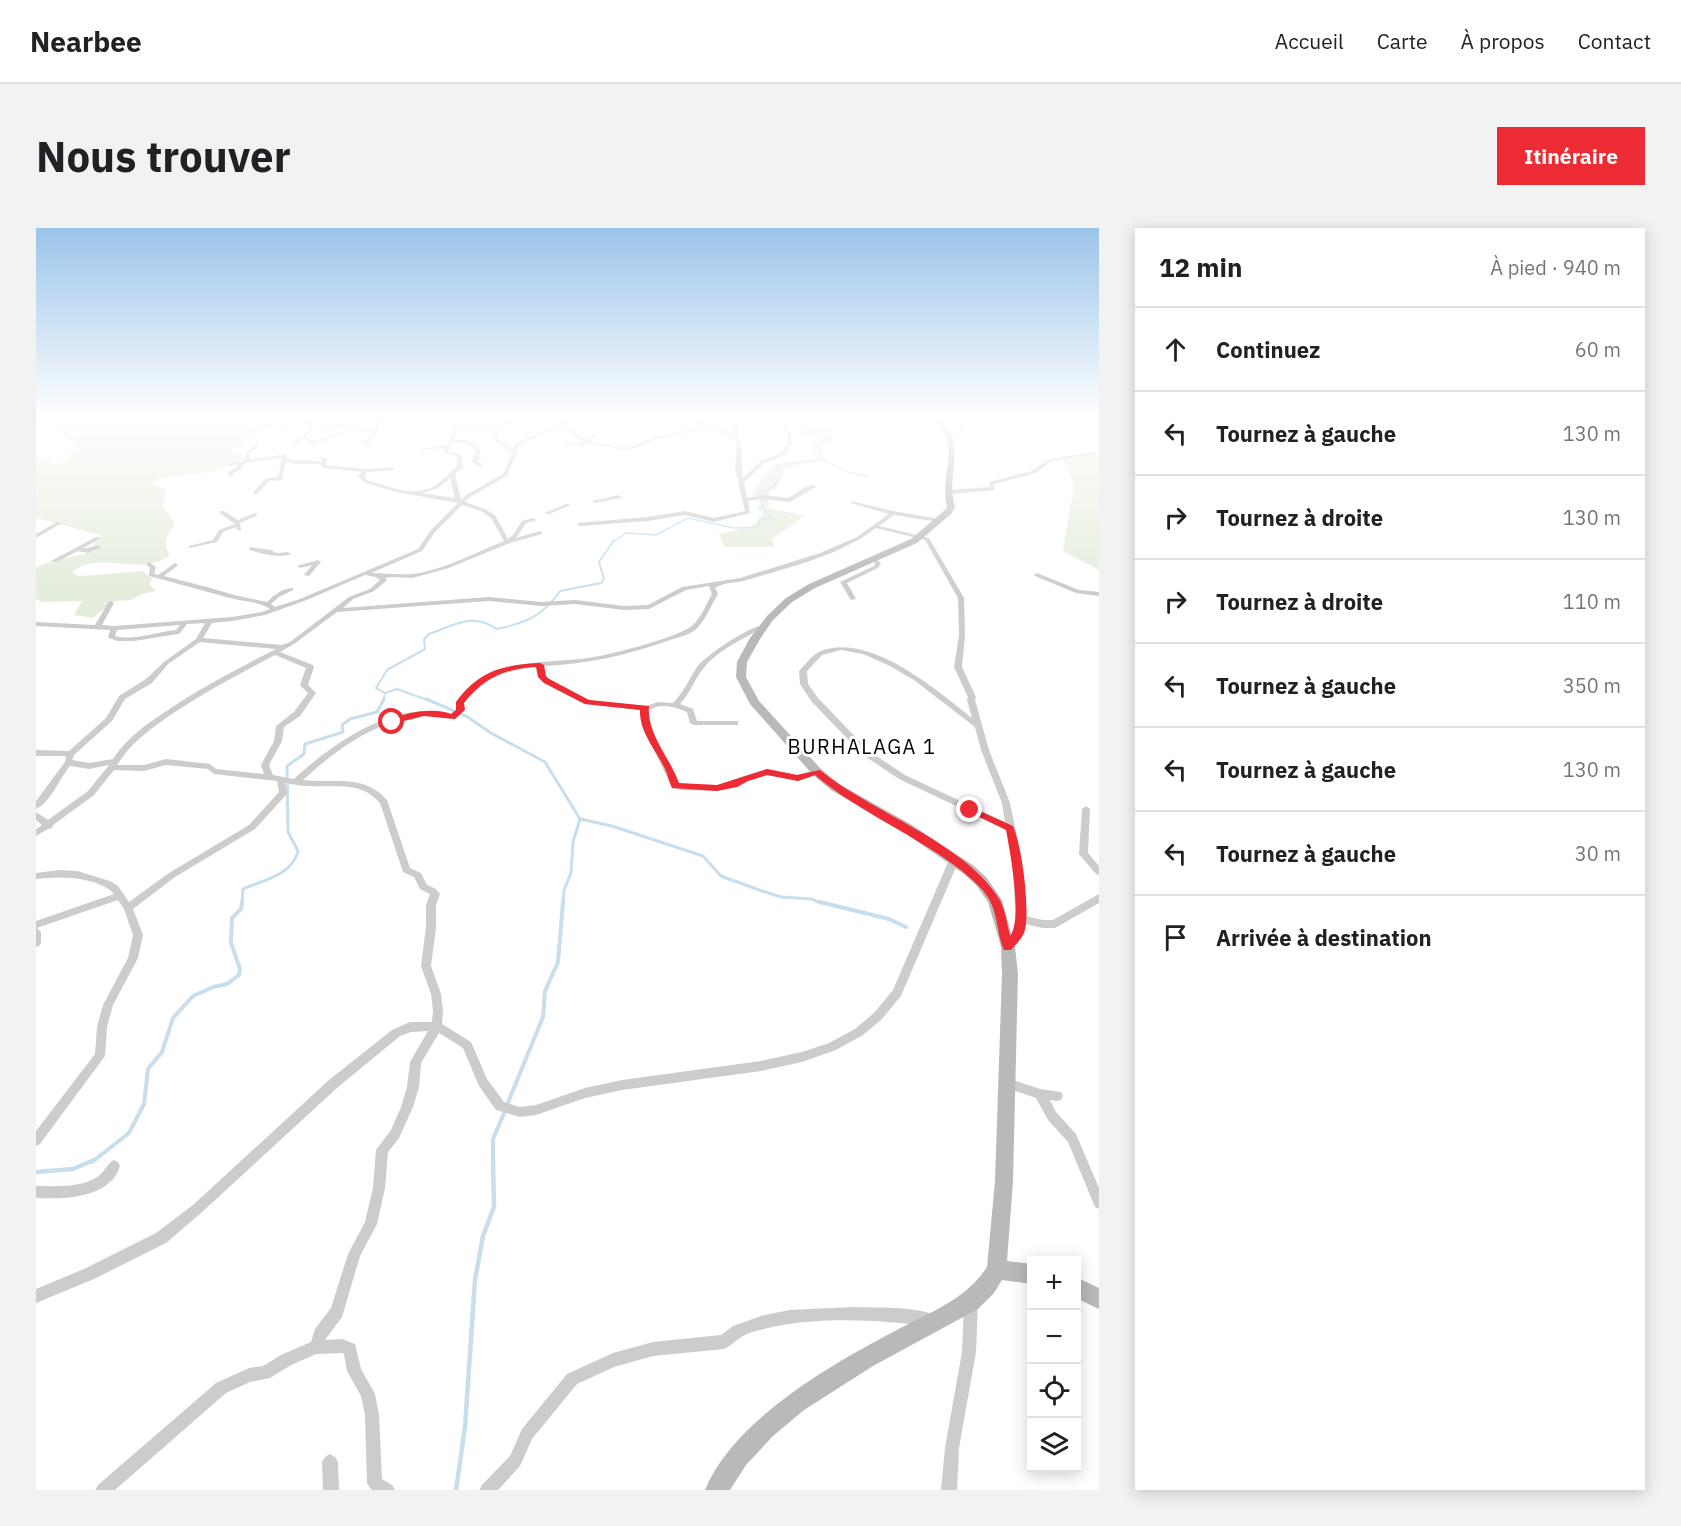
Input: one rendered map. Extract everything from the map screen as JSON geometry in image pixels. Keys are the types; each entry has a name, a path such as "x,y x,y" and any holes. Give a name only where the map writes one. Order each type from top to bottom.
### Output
{"street":[{"path":"256,493 265,480 280,479 283,478 282,475"},
{"path":"361,475 365,481 412,494 460,501 491,514 500,534 508,542"},
{"path":"412,494 434,488 450,475"},
{"path":"453,475 460,501"},
{"path":"36,624 114,628 241,618 274,610 420,550 433,531 460,501 505,475"},
{"path":"580,524 647,519 685,513 714,520 748,512 740,475"},
{"path":"742,481 749,475"},
{"path":"716,1490 743,1453 779,1417 834,1375 971,1302 987,1286 997,1270 1004,1181 1010,1000 1008,947 995,900 990,891 954,860 907,828 835,787 817,772 770,721 744,688 741,677 742,662 763,627 779,609 799,593 921,537 948,512 951,507 946,497 949,475"},
{"path":"948,492 993,489 991,483 1023,475"},
{"path":"745,500 762,497 790,500 814,486"},
{"path":"595,501 619,497"},
{"path":"853,502 893,513 938,520"},
{"path":"547,513 568,505"},
{"path":"222,512 238,525"},
{"path":"335,610 489,599 541,604 575,602 640,608 657,605 676,592 693,585 716,585 741,580 822,554 859,538 893,513"},
{"path":"191,547 215,541 221,531 238,525 255,515"},
{"path":"508,542 524,522 532,519"},
{"path":"36,536 59,523"},
{"path":"874,526 929,541 961,598 962,636 958,667 972,697 976,725 1006,803 1017,860 1021,919 1019,933 1008,947"},
{"path":"363,575 382,578 391,575 412,576 444,568 508,542 540,533"},
{"path":"54,561 98,538"},
{"path":"76,549 88,551 98,547"},
{"path":"250,549 289,556 284,548"},
{"path":"853,599 843,582 876,567 878,563 874,560"},
{"path":"149,564 153,567 152,575 267,605 274,610"},
{"path":"160,576 175,565"},
{"path":"1037,575 1078,592 1099,594"},
{"path":"36,833 49,826 91,794 132,739 146,728 203,690 298,640 351,598 382,584 382,578"},
{"path":"296,782 371,728 424,714 456,714 460,702 473,686 509,667 599,657 686,632 696,627 714,594 712,587 716,585"},
{"path":"267,605 291,589"},
{"path":"97,628 111,603"},
{"path":"36,806 48,796 52,784 70,758 109,719 122,698 152,683 166,663 199,640 209,621"},
{"path":"114,628 111,637 123,641 150,634 178,632 185,622"},
{"path":"675,705 687,693 699,670 711,656 747,633 763,627"},
{"path":"128,908 172,875 252,827 283,793 275,777 265,765 278,741 279,726 297,714 312,693 304,685 310,667 278,650 199,640"},
{"path":"976,725 942,695 910,674 859,651 838,649 819,654 803,671 804,684 815,700 866,753 902,777 1010,828"},
{"path":"540,665 542,677 547,681 587,702 646,708 653,705 675,705 690,711 694,723 735,723"},
{"path":"646,708 644,711 645,724 670,770 675,786 717,788 734,785 744,779 767,772 798,778 817,772"},
{"path":"36,753 70,758 89,766 113,764 144,768 166,762 184,763 210,767 214,771 275,777 308,785 354,784 378,793 384,802 406,870 418,875 423,887 434,891 430,905 431,927 426,966 436,994 437,1026 416,1062 413,1087 407,1107 395,1134 382,1150 379,1188 371,1224 354,1254 336,1312 320,1334 316,1347"},
{"path":"1086,809 1083,854 1099,873"},
{"path":"36,816 49,826"},
{"path":"36,1296 89,1274 161,1238 197,1209 333,1084 396,1033 410,1027 437,1026 467,1045 483,1082 505,1108 536,1110 585,1093 622,1085 673,1080 802,1057 832,1047 860,1032 879,1016 897,993 954,860"},
{"path":"36,876 59,873 90,877 107,883 115,888 128,908 138,935 137,945 108,1005 102,1027 100,1056 36,1140"},
{"path":"36,925 120,895"},
{"path":"1021,919 1055,924 1099,898"},
{"path":"36,932 36,943"},
{"path":"1007,1083 1040,1094 1057,1096"},
{"path":"1040,1094 1052,1116 1072,1138 1099,1203"},
{"path":"36,1192 62,1193 89,1186 106,1179 114,1166"},
{"path":"997,1270 1027,1273"},
{"path":"1081,1289 1099,1299"},
{"path":"949,1490 952,1448 969,1352 971,1302"},
{"path":"487,1490 514,1461 527,1434 572,1379 613,1360 653,1348 724,1342 730,1332 761,1321 807,1315 905,1315 935,1322"},
{"path":"103,1490 220,1388 249,1375 265,1373 286,1360 316,1347 342,1346 350,1348 354,1371 368,1394 372,1415 375,1483 387,1490"},
{"path":"330,1462 331,1490"}],"green space":[{"path":"36,475 186,475 157,479 150,483 166,490 163,507 175,523 166,542 170,555 147,564 96,563 84,565 73,571 74,575 81,576 143,571 152,579 149,584 156,591 142,594 131,600 114,601 93,618 74,615 82,601 42,602 36,599 36,568 55,560 95,551 97,548 93,544 100,535 36,518"},
{"path":"766,475 782,475 776,488 769,493 769,508 805,516 772,539 774,547 724,547 719,534 752,526 764,514 758,510 760,500 752,495"},
{"path":"1070,475 1099,475 1099,570 1063,551 1074,486"}],"waterway":[{"path":"613,542 626,533 656,535 688,518 734,528 759,527 759,520 771,518 763,509 764,492 774,486 781,475"},
{"path":"859,475 868,477"},
{"path":"385,693 376,688 387,670 425,649 424,639 429,634 471,621 479,621 497,629 517,624 547,607 560,591 601,583 604,579 599,562 614,540"},
{"path":"385,693 397,689 430,701"},
{"path":"383,701 385,693"},
{"path":"426,699 466,716 491,733 545,762 580,819"},
{"path":"242,904 243,889 276,876 290,866 298,851 288,832 287,766 304,754 305,744 343,732 342,725 350,719 377,712 383,701"},
{"path":"563,904 564,890 571,873 573,842 580,819"},
{"path":"580,819 612,826 703,856 721,876 762,891 781,897 811,899 824,904"},
{"path":"92,1162 129,1133 144,1104 148,1069 162,1052 173,1018 193,996 213,987 227,984 239,975 240,969 231,943 232,918 241,909 242,902"},
{"path":"507,1105 543,1017 545,991 558,962 563,902"},
{"path":"820,902 889,919 906,927"},
{"path":"493,1160 493,1139 505,1111"},
{"path":"36,1172 73,1169 94,1160"},
{"path":"456,1490 465,1427 475,1280 483,1236 494,1207 493,1160"}],"district":[{"name":"BURHALAGA 1","path":"862,747"}],"route":[{"path":"392,722 424,714 443,714 452,717 460,710 460,702 473,686 509,667 540,665 540,673 547,681 587,702 646,708 644,711 645,724 670,770 675,786 717,788 734,785 744,779 767,772 787,778 798,778 817,772 835,787 907,828 969,870 990,891 995,900 1008,947 1019,933 1021,919 1017,860 1010,828 970,810"}]}
